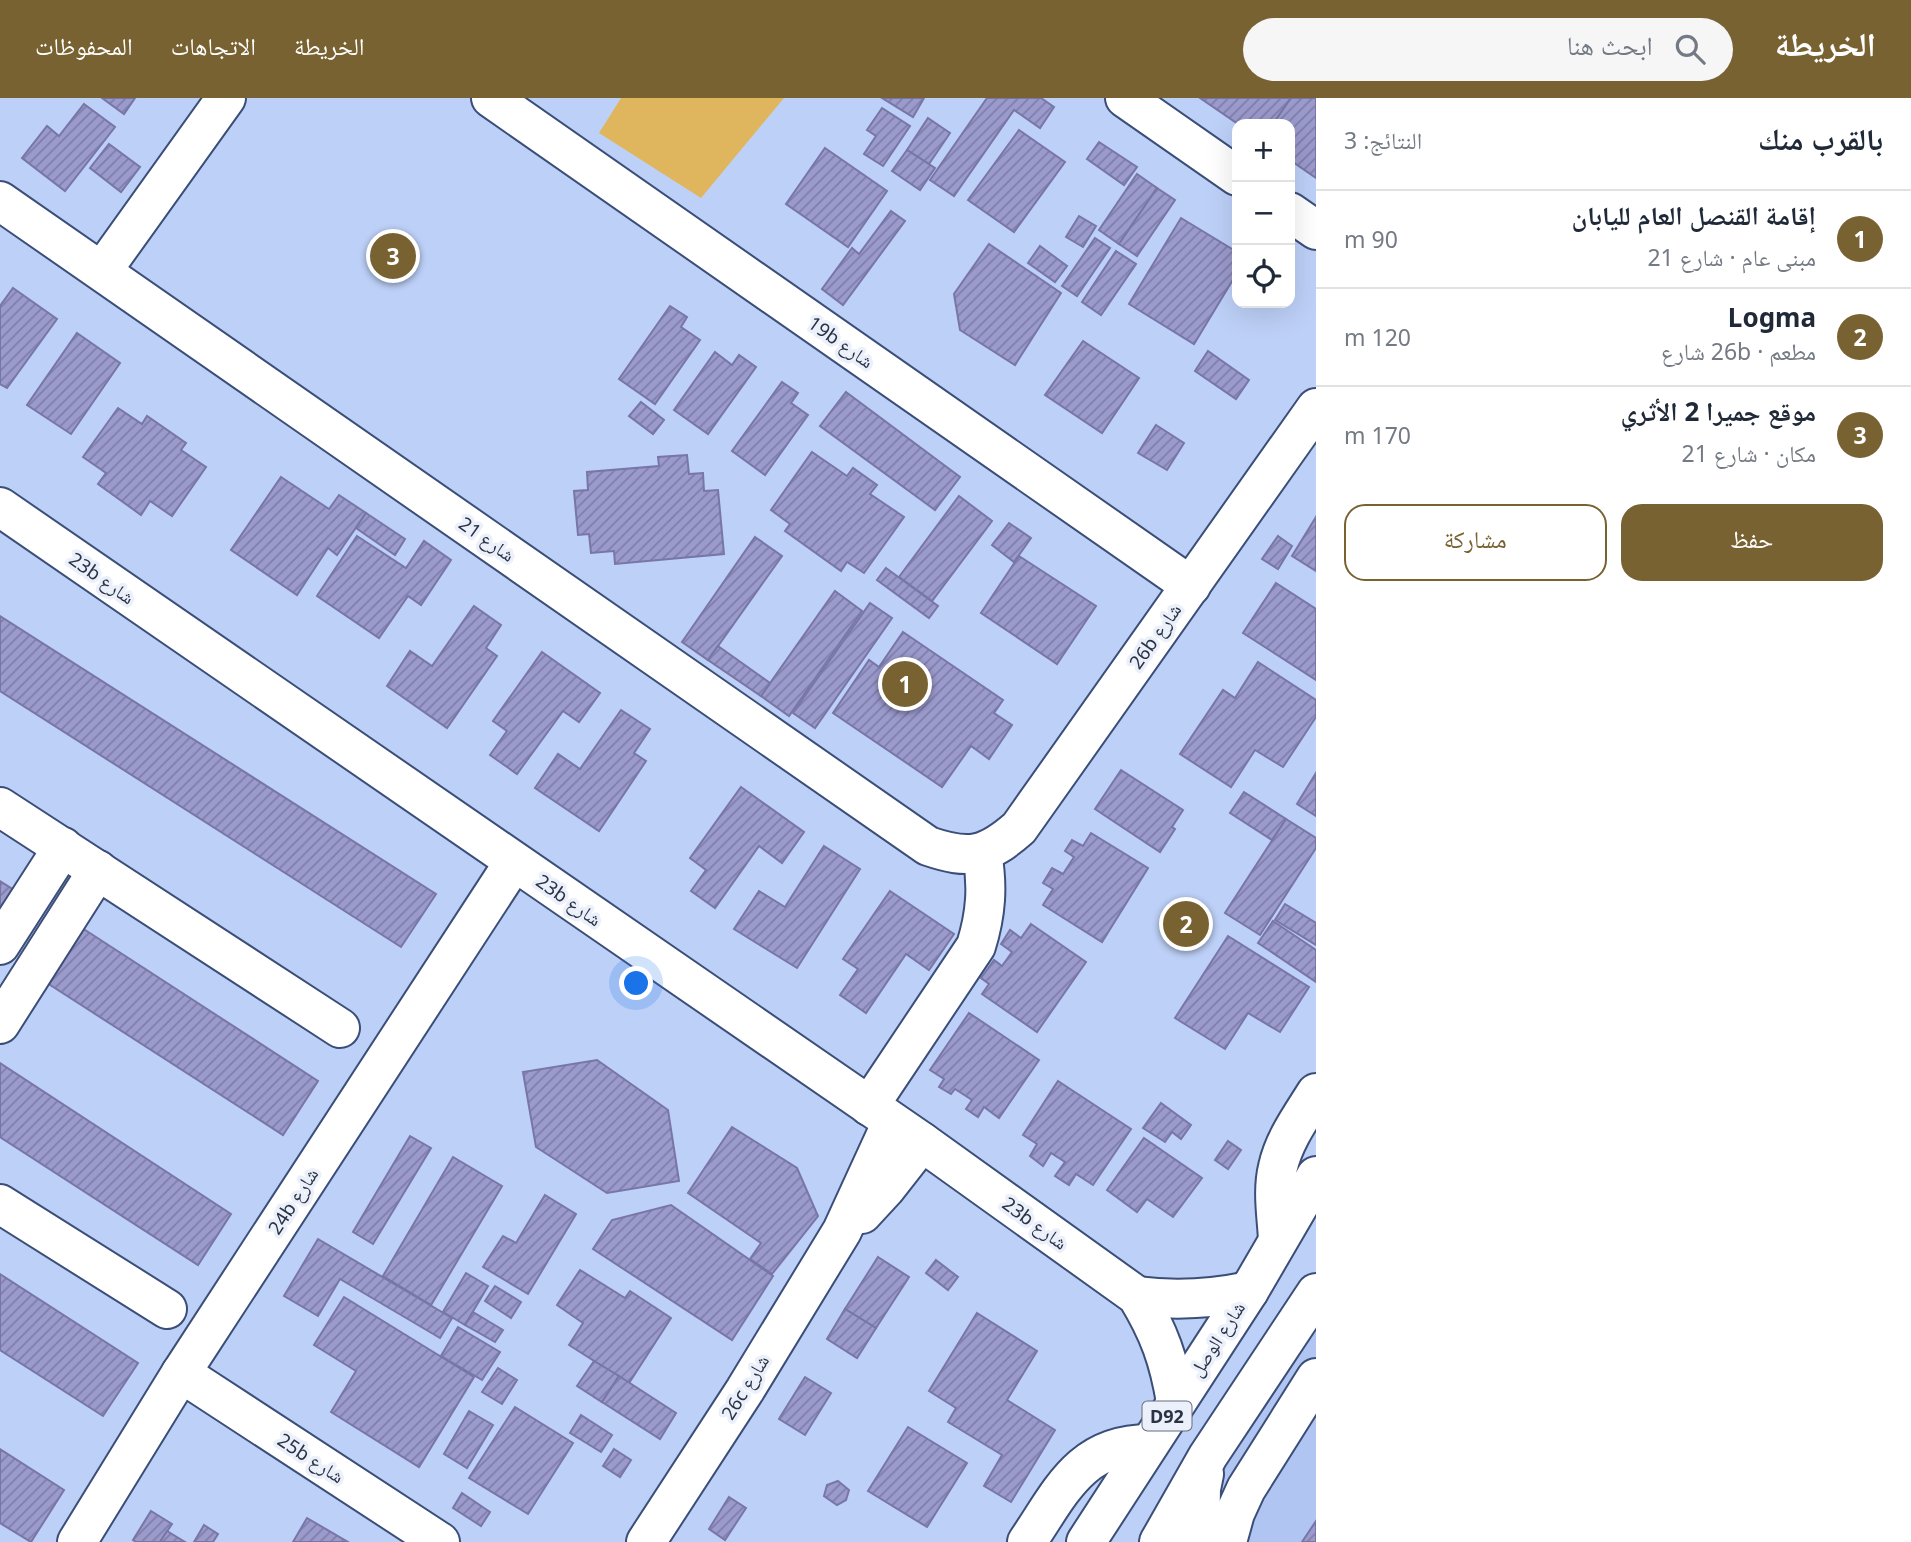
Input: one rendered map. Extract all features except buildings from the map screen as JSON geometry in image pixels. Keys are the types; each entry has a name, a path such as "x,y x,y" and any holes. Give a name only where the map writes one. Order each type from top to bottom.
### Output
{"street":[{"path":"102,271 226,98"},
{"name":"19b شارع","path":"491,98 1191,586"},
{"path":"1125,98 1232,173"},
{"name":"شارع 21","path":"0,201 928,846 964,855 982,853"},
{"path":"1295,215 1316,230"},
{"name":"26b شارع","path":"982,853 1002,842 1018,828 1316,408"},
{"name":"23b شارع","path":"0,507 894,1123 1137,1296 1152,1320 1163,1346 1176,1402"},
{"path":"0,807 340,1028"},
{"path":"0,945 63,847"},
{"name":"26c شارع","path":"646,1542 745,1390 842,1231 886,1188 894,1123 976,946 983,923 986,876 982,853"},
{"name":"24b شارع","path":"77,1542 181,1373 514,862"},
{"path":"0,1024 98,870"},
{"path":"1278,1240 1275,1186 1277,1169 1289,1136 1316,1093"},
{"name":"شارع الوصل","path":"1086,1542 1249,1291 1316,1176"},
{"path":"0,1204 167,1310"},
{"path":"1137,1296 1200,1299 1249,1291"},
{"name":"D92","path":"1159,1542 1208,1456 1316,1293"},
{"name":"25b شارع","path":"181,1373 440,1542"},
{"path":"1227,1542 1235,1513 1246,1489 1316,1378"},
{"path":"1027,1542 1068,1482 1090,1460 1118,1447 1149,1444"},
{"path":"1200,1542 1201,1489 1208,1456"}],"shaded area":[{"path":"621,98 784,98 701,198 599,133"},
{"path":"1316,1284 1316,1542 1194,1542 1208,1456"}],"place":[{"name":"موقع جميرا 2 الأثري","path":"393,256"},
{"name":"إقامة القنصل العام لليابان","path":"905,684"},
{"name":"Logma","path":"1186,924"}]}
